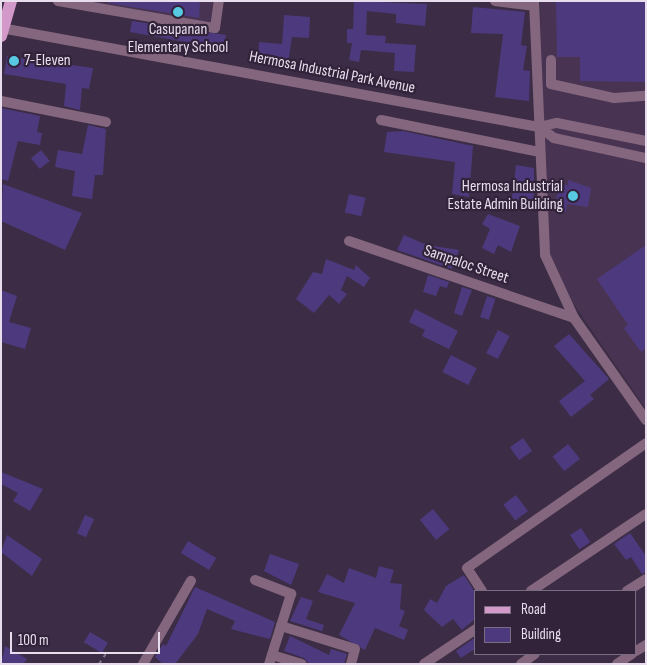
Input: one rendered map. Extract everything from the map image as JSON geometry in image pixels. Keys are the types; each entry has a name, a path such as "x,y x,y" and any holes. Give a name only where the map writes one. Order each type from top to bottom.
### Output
{"main road":[{"path":"2,31 11,1"}],"street":[{"path":"58,1 215,28 219,1"},
{"path":"495,1 534,4 545,255 574,318 646,420"},
{"name":"Hermosa Industrial Park Avenue","path":"2,31 539,127"},
{"path":"551,60 551,84 614,98 646,96"},
{"path":"1,101 106,122"},
{"path":"381,120 539,152"},
{"path":"539,127 556,123 646,141"},
{"path":"539,127 554,138 646,158"},
{"name":"Sampaloc Street","path":"349,241 574,318"},
{"path":"481,590 467,568 646,444"},
{"path":"532,590 646,514"},
{"path":"628,590 646,578"},
{"path":"255,580 291,594 270,659 302,664"},
{"path":"143,664 190,581"},
{"path":"281,626 355,649 351,664"},
{"path":"424,664 474,629"},
{"path":"617,664 630,655"}],"path":[{"path":"99,664 107,652"}],"shaded area":[{"name":"Casupanan Elementary School","path":"78,1 215,1 210,24"},
{"path":"540,1 646,1 646,409 555,277 547,251"}],"building":[{"path":"108,1 200,1 199,18 108,3"},
{"path":"354,1 427,4 425,26 396,23 396,14 367,11 366,35 386,36 385,43 416,45 414,72 394,71 395,53 361,50 359,62 349,60 352,43 347,43 347,29 353,29"},
{"path":"556,1 646,1 646,82 580,81 580,57 557,57"},
{"path":"473,7 525,12 521,45 527,46 523,70 530,71 529,101 495,97 503,34 471,33"},
{"path":"284,15 310,17 309,38 292,37 288,63 258,58 259,42 282,44"},
{"path":"132,21 226,35 224,49 130,32"},
{"path":"7,56 93,68 89,89 82,88 80,110 64,106 66,84 4,74"},
{"path":"1,108 40,116 37,132 42,133 40,145 18,141 8,181 1,179"},
{"path":"88,125 106,129 103,175 95,175 92,199 72,196 75,171 55,167 58,150 82,154"},
{"path":"403,131 473,146 469,197 452,194 455,162 384,152 387,132"},
{"path":"41,150 50,161 40,169 31,158"},
{"path":"516,165 534,168 534,205 511,205"},
{"name":"Hermosa Industrial Estate Admin Building","path":"568,180 591,188 588,207 567,204 566,212 555,210 559,184 568,185"},
{"path":"3,184 82,213 65,250 1,221"},
{"path":"349,194 366,198 361,216 345,213"},
{"path":"488,214 520,226 511,252 498,245 494,254 482,248 490,229 482,224"},
{"path":"404,235 427,245 459,250 452,269 397,250"},
{"path":"646,245 646,348 641,352 624,328 628,325 597,279"},
{"path":"326,259 354,270 356,265 370,278 364,287 347,276 341,290 347,294 339,304 329,295 314,313 296,299 313,272 322,274"},
{"path":"428,275 449,282 447,288 440,286 436,296 423,292"},
{"path":"462,287 472,290 462,316 454,313"},
{"path":"1,290 17,296 9,322 31,328 25,349 1,342"},
{"path":"487,296 496,299 489,320 480,317"},
{"path":"415,309 458,331 449,349 422,336 425,330 409,322"},
{"path":"498,330 510,336 498,359 486,353"},
{"path":"569,334 609,379 590,395 594,399 571,417 559,401 585,381 554,346"},
{"path":"451,355 477,368 468,385 442,372"},
{"path":"523,438 532,451 519,460 510,447"},
{"path":"568,444 580,459 564,471 552,457"},
{"path":"1,472 43,489 30,511 13,501 18,493 1,484"},
{"path":"516,495 528,511 515,521 503,505"},
{"path":"433,509 449,529 436,540 420,520"},
{"path":"85,515 94,519 86,537 77,533"},
{"path":"581,528 590,542 579,549 570,535"},
{"path":"630,533 646,556 646,572 642,574 631,557 626,560 614,544"},
{"path":"7,535 42,559 32,576 1,552"},
{"path":"188,541 216,558 209,570 181,553"},
{"path":"270,554 299,564 291,585 264,571"},
{"path":"379,566 394,570 390,583 402,584 400,609 405,611 399,626 408,630 404,640 375,628 365,650 339,635 355,603 318,592 327,574 344,583 349,568 376,578"},
{"path":"464,575 474,591 474,620 462,630 453,619 442,627 424,610 430,599 437,603 446,586"},
{"path":"195,587 275,622 270,639 231,629 235,621 207,609 198,634 175,664 163,664 155,657 163,644 166,646"},
{"path":"301,597 313,601 306,619 324,625 322,631 290,621"},
{"path":"90,632 108,643 102,653 84,642"},
{"path":"290,636 329,655 331,649 347,654 344,664 309,664 304,658 284,651"},
{"path":"474,638 474,652 473,650 461,658 456,651"},
{"path":"5,646 27,659 23,664 1,664"}],"place":[{"name":"Casupanan Elementary School","path":"178,12"},
{"name":"7-Eleven","path":"14,61"},
{"name":"Hermosa Industrial Estate Admin Building","path":"573,196"}]}
